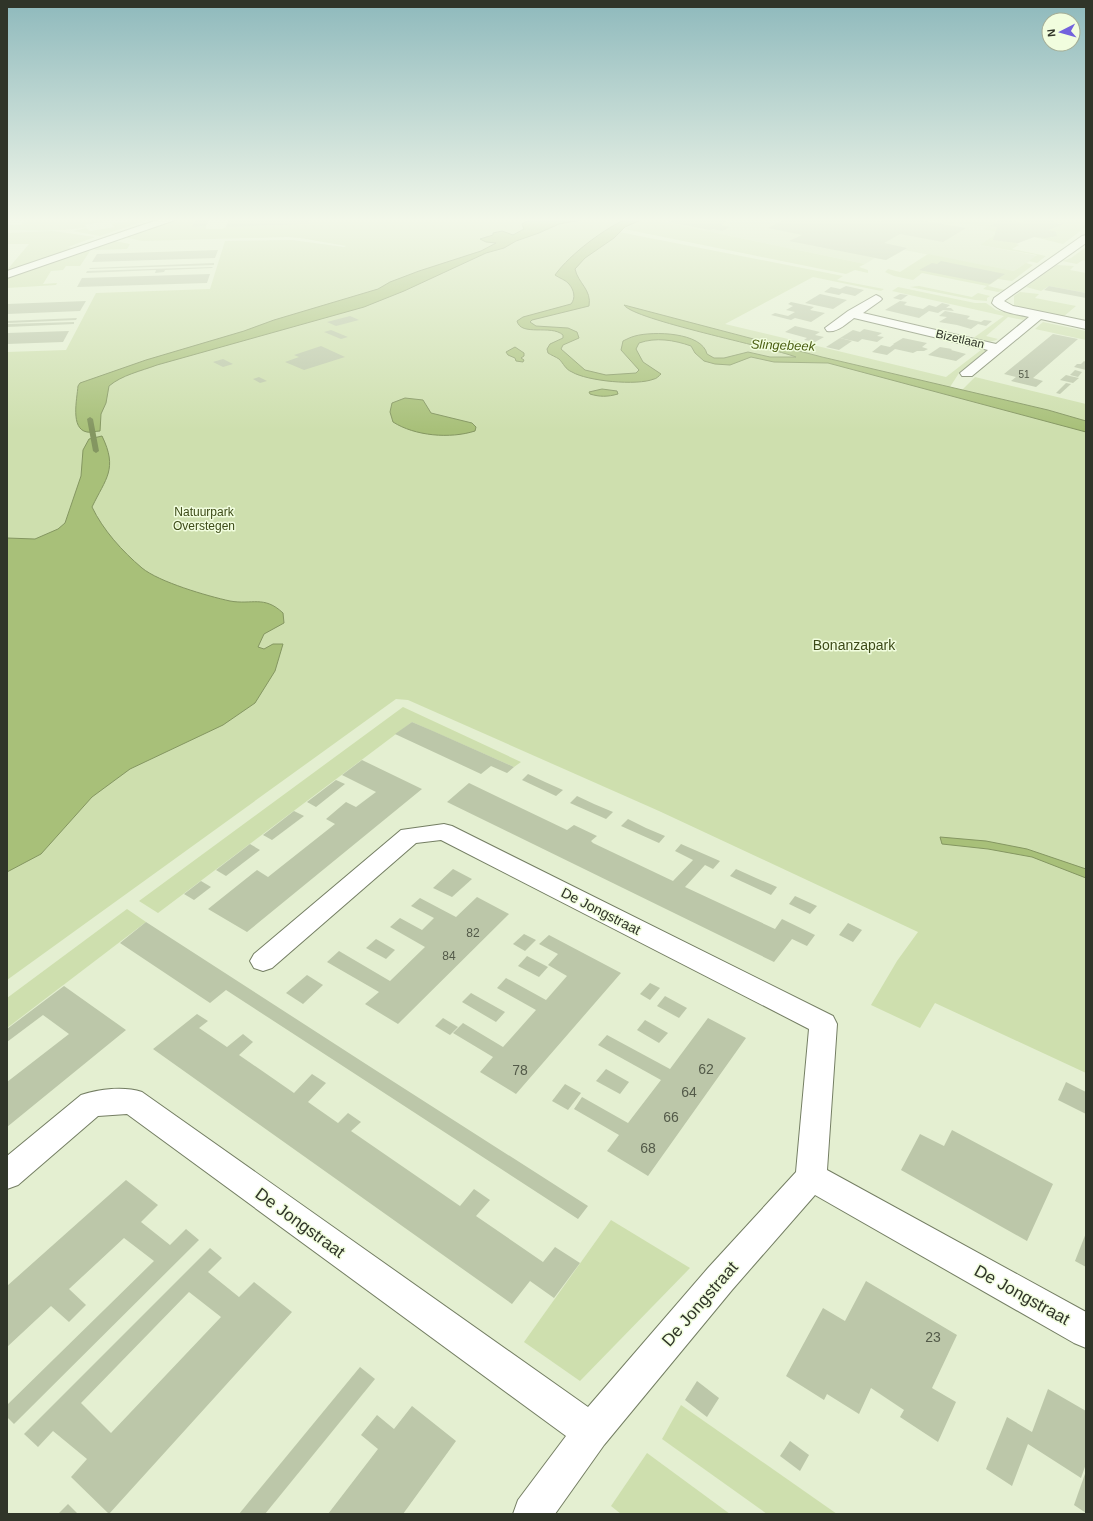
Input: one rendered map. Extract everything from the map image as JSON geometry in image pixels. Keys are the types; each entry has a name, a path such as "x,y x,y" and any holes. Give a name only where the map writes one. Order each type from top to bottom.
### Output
{"street":[{"path":"1014,289 998,300 998,303 1009,309 1086,325"},
{"path":"831,328 876,299"},
{"name":"Bizetlaan","path":"852,314 998,348"},
{"name":"Bizetlaan","path":"966,373 1039,315"},
{"name":"De Jongstraat","path":"263,961 409,836 444,832 823,1024 811,1177 720,1279 591,1432 532,1514"},
{"name":"De Jongstraat","path":"7,1175 91,1104 132,1101 591,1432"},
{"name":"De Jongstraat","path":"811,1177 1086,1331"}],"green space":[{"path":"210,289 791,289 725,324 946,377 981,350 958,344 961,342 988,349 959,373 950,387 822,357 716,329 713,331 1086,427 1086,1073 935,1003 920,1028 871,1005 897,961 918,932 659,811 408,700 396,699 7,980 7,352 66,350 96,293"},
{"path":"871,289 884,289 881,291"},
{"path":"895,289 908,289 975,303 986,303 996,310 1027,317 1023,320 1008,317 986,336 998,339 988,342 978,341 972,339 1004,316 892,291"},
{"path":"920,289 933,289 972,297 978,293 990,296 987,298 987,301"},
{"path":"983,289 1001,289 1005,290 998,292"},
{"path":"1033,289 1044,289 1041,291"},
{"path":"1065,289 1086,289 1086,293"},
{"path":"1020,292 1039,294 1035,298 1076,306 1063,317 1014,306 1014,296"},
{"path":"1043,322 1086,331 1086,340 1035,329"},
{"path":"975,377 1086,404 1086,421 1048,410 962,390"},
{"path":"403,707 521,762 514,767 412,722 158,913 139,901"},
{"path":"127,909 146,922 7,1028 7,998"},
{"path":"611,1220 690,1268 580,1381 524,1342"},
{"path":"681,1405 837,1514 767,1514 662,1439"},
{"path":"647,1453 730,1514 621,1514 611,1506"}],"shaded area":[{"path":"378,289 408,289 364,307 157,365 126,376 109,386 106,403 101,414 100,431 87,432 82,430 78,425 76,420 76,405 78,386 80,383 146,360"},
{"path":"572,289 586,289 589,306 532,320 530,322 536,326 568,328 577,332 579,338 563,345 561,349 585,370 606,375 636,373 639,370 621,350 623,341 630,337 643,334 664,334 687,337 696,341 703,347 707,354 714,358 724,358 748,352 770,357 796,357 651,318 633,311 624,305 822,357 1048,410 1086,421 1086,432 828,363 774,362 751,357 730,365 715,364 704,361 695,353 691,346 665,340 645,341 639,343 636,349 643,362 661,374 655,379 636,382 612,382 589,378 570,371 559,359 548,353 547,349 550,344 563,338 563,335 551,330 530,330 520,326 517,321 523,317 571,304 574,297"},
{"path":"515,347 524,353 524,356 521,358 524,360 523,362 516,361 515,358 508,355 506,352"},
{"path":"602,389 617,391 618,394 600,396 590,394 589,392"},
{"path":"405,398 423,400 431,413 472,423 476,427 475,431 455,435 433,435 402,427 393,422 390,412 392,403"},
{"path":"102,436 107,447 110,465 106,480 92,507 96,516 127,555 142,568 171,583 209,596 230,601 264,602 276,607 283,613 284,623 264,634 258,647 264,649 273,644 283,644 275,671 255,703 223,725 130,769 92,797 41,854 7,872 7,538 35,539 58,529 65,523 81,476 83,450 89,439"},
{"path":"940,837 986,841 1027,849 1086,869 1086,878 1032,857 988,849 942,844"}],"building":[{"path":"828,289 864,290 855,296 842,293 839,295 824,292"},
{"path":"1065,289 1086,293 1086,298 1044,290"},
{"path":"820,294 847,300 833,309 805,303"},
{"path":"900,294 908,295 901,300 893,298"},
{"path":"86,301 80,311 7,314 7,304"},
{"path":"900,301 907,302 904,305 923,309 929,305 936,307 942,303 950,305 946,308 951,308 954,311 943,310 938,313 929,311 919,318 885,310"},
{"path":"791,302 814,307 810,310 825,313 811,322 795,318 791,320 771,315 775,313 788,316 795,312 786,310 793,306 788,304"},
{"path":"945,311 970,316 967,319 981,322 984,320 992,321 986,326 978,324 971,329 939,322 947,317 939,316"},
{"path":"350,316 359,320 336,326 327,322"},
{"path":"77,318 76,320 7,323 7,321"},
{"path":"74,322 74,324 7,327 7,324"},
{"path":"795,326 820,332 815,335 824,337 815,342 804,340 807,338 785,332"},
{"path":"864,329 882,333 877,336 884,337 877,342 862,339 858,342 840,338 853,330 860,332"},
{"path":"331,330 348,337 341,339 324,332"},
{"path":"69,331 63,342 7,344 7,333"},
{"path":"1053,334 1078,339 1033,378 1043,381 1036,387 1011,381 1016,377 1004,374"},
{"path":"840,338 852,341 839,350 826,347"},
{"path":"903,338 927,343 922,347 928,349 913,353 895,349 887,355 872,352 881,345 890,347"},
{"path":"321,346 345,357 304,370 285,362 299,357 294,355"},
{"path":"940,347 966,354 956,361 928,355"},
{"path":"223,359 233,364 223,367 213,362"},
{"path":"1084,361 1086,362 1086,370 1074,367 1077,364 1081,364"},
{"path":"1075,370 1082,372 1078,377 1070,375"},
{"path":"1066,375 1079,378 1073,383 1060,380"},
{"path":"259,377 267,381 260,383 253,379"},
{"path":"1066,383 1071,384 1060,394 1056,393"},
{"path":"412,722 514,767 507,773 491,766 481,774 395,734"},
{"path":"362,760 422,789 247,932 208,909 257,870 268,877 335,824 326,819 346,802 356,807 376,792 342,775"},
{"path":"528,774 563,790 556,796 522,780"},
{"path":"336,780 345,784 316,807 307,802"},
{"path":"469,783 567,830 574,825 597,836 591,841 593,843 673,881 693,860 675,851 681,844 720,861 713,869 705,865 685,887 775,929 782,919 815,935 807,946 792,939 774,962 447,802"},
{"path":"577,796 613,812 606,819 570,803"},
{"path":"294,811 304,816 272,840 263,835"},
{"path":"628,819 665,836 659,843 621,826"},
{"path":"250,844 260,850 226,876 216,870"},
{"path":"453,869 472,879 452,897 433,888"},
{"path":"736,869 777,887 771,895 730,876"},
{"path":"201,881 211,887 194,900 184,894"},
{"path":"795,896 817,906 810,914 789,904"},
{"path":"477,897 509,914 398,1024 365,1004 379,992 327,962 339,951 390,981 425,947 390,927 400,918 422,930 434,918 411,906 420,898 456,917"},
{"path":"146,922 588,1206 578,1219 226,990 210,1003 120,943"},
{"path":"848,923 862,930 853,942 839,935"},
{"path":"524,934 536,940 525,951 513,944"},
{"path":"549,935 621,973 516,1094 480,1072 493,1057 453,1033 463,1023 503,1047 536,1010 497,988 506,978 546,1000 567,976 548,965 558,954 539,944"},
{"path":"376,939 395,950 386,959 366,948"},
{"path":"527,956 548,967 539,977 518,966"},
{"path":"307,975 323,985 303,1004 286,993"},
{"path":"650,983 660,988 650,1000 640,994"},
{"path":"64,986 126,1030 7,1127 7,1082 69,1034 43,1015 7,1042 7,1029"},
{"path":"471,993 505,1012 496,1022 462,1002"},
{"path":"665,996 687,1008 679,1018 657,1006"},
{"path":"197,1014 208,1021 199,1028 227,1047 243,1034 253,1042 239,1055 294,1093 312,1074 326,1083 308,1102 338,1123 348,1113 361,1122 351,1131 460,1206 474,1189 490,1200 476,1216 543,1262 555,1247 580,1263 554,1298 530,1281 512,1304 153,1049"},
{"path":"443,1018 458,1027 450,1035 435,1026"},
{"path":"708,1018 746,1038 648,1176 607,1151 619,1135 574,1109 582,1097 628,1123 661,1080 598,1045 607,1035 670,1069"},
{"path":"645,1020 668,1033 659,1043 637,1030"},
{"path":"606,1069 629,1082 620,1094 596,1081"},
{"path":"1066,1082 1086,1092 1086,1114 1058,1100"},
{"path":"565,1084 581,1093 568,1110 552,1101"},
{"path":"952,1130 1053,1184 1027,1241 901,1170 920,1134 944,1146"},
{"path":"126,1180 158,1205 141,1222 170,1245 186,1229 199,1240 14,1424 7,1417 7,1405 154,1261 124,1238 69,1289 86,1305 69,1322 51,1306 7,1347 7,1286"},
{"path":"1086,1233 1086,1267 1075,1261"},
{"path":"210,1248 222,1258 208,1272 239,1297 254,1282 292,1312 109,1514 71,1477 87,1459 53,1431 38,1447 24,1434","holes":["189,1292 221,1317 111,1433 81,1403"]},
{"path":"866,1281 957,1335 932,1388 956,1402 938,1442 900,1417 904,1410 871,1388 859,1414 827,1394 824,1400 786,1376 823,1308 845,1321"},
{"path":"360,1367 375,1379 265,1514 239,1514"},
{"path":"697,1381 719,1398 707,1417 685,1400"},
{"path":"1048,1389 1086,1411 1086,1464 1081,1478 1028,1444 1012,1486 986,1469 1007,1417 1032,1432"},
{"path":"412,1406 456,1441 403,1514 328,1514 378,1449 361,1435 377,1415 394,1429"},
{"path":"790,1441 809,1455 800,1471 780,1456"},
{"path":"1086,1471 1086,1513 1074,1505"},
{"path":"68,1504 78,1514 58,1514"}],"waterway":[{"path":"90,419 96,451"}],"water label":[{"name":"Slingebeek","path":"783,345"}],"park label":[{"name":"Natuurpark Overstegen","path":"204,519"},
{"name":"Bonanzapark","path":"854,645"}]}
